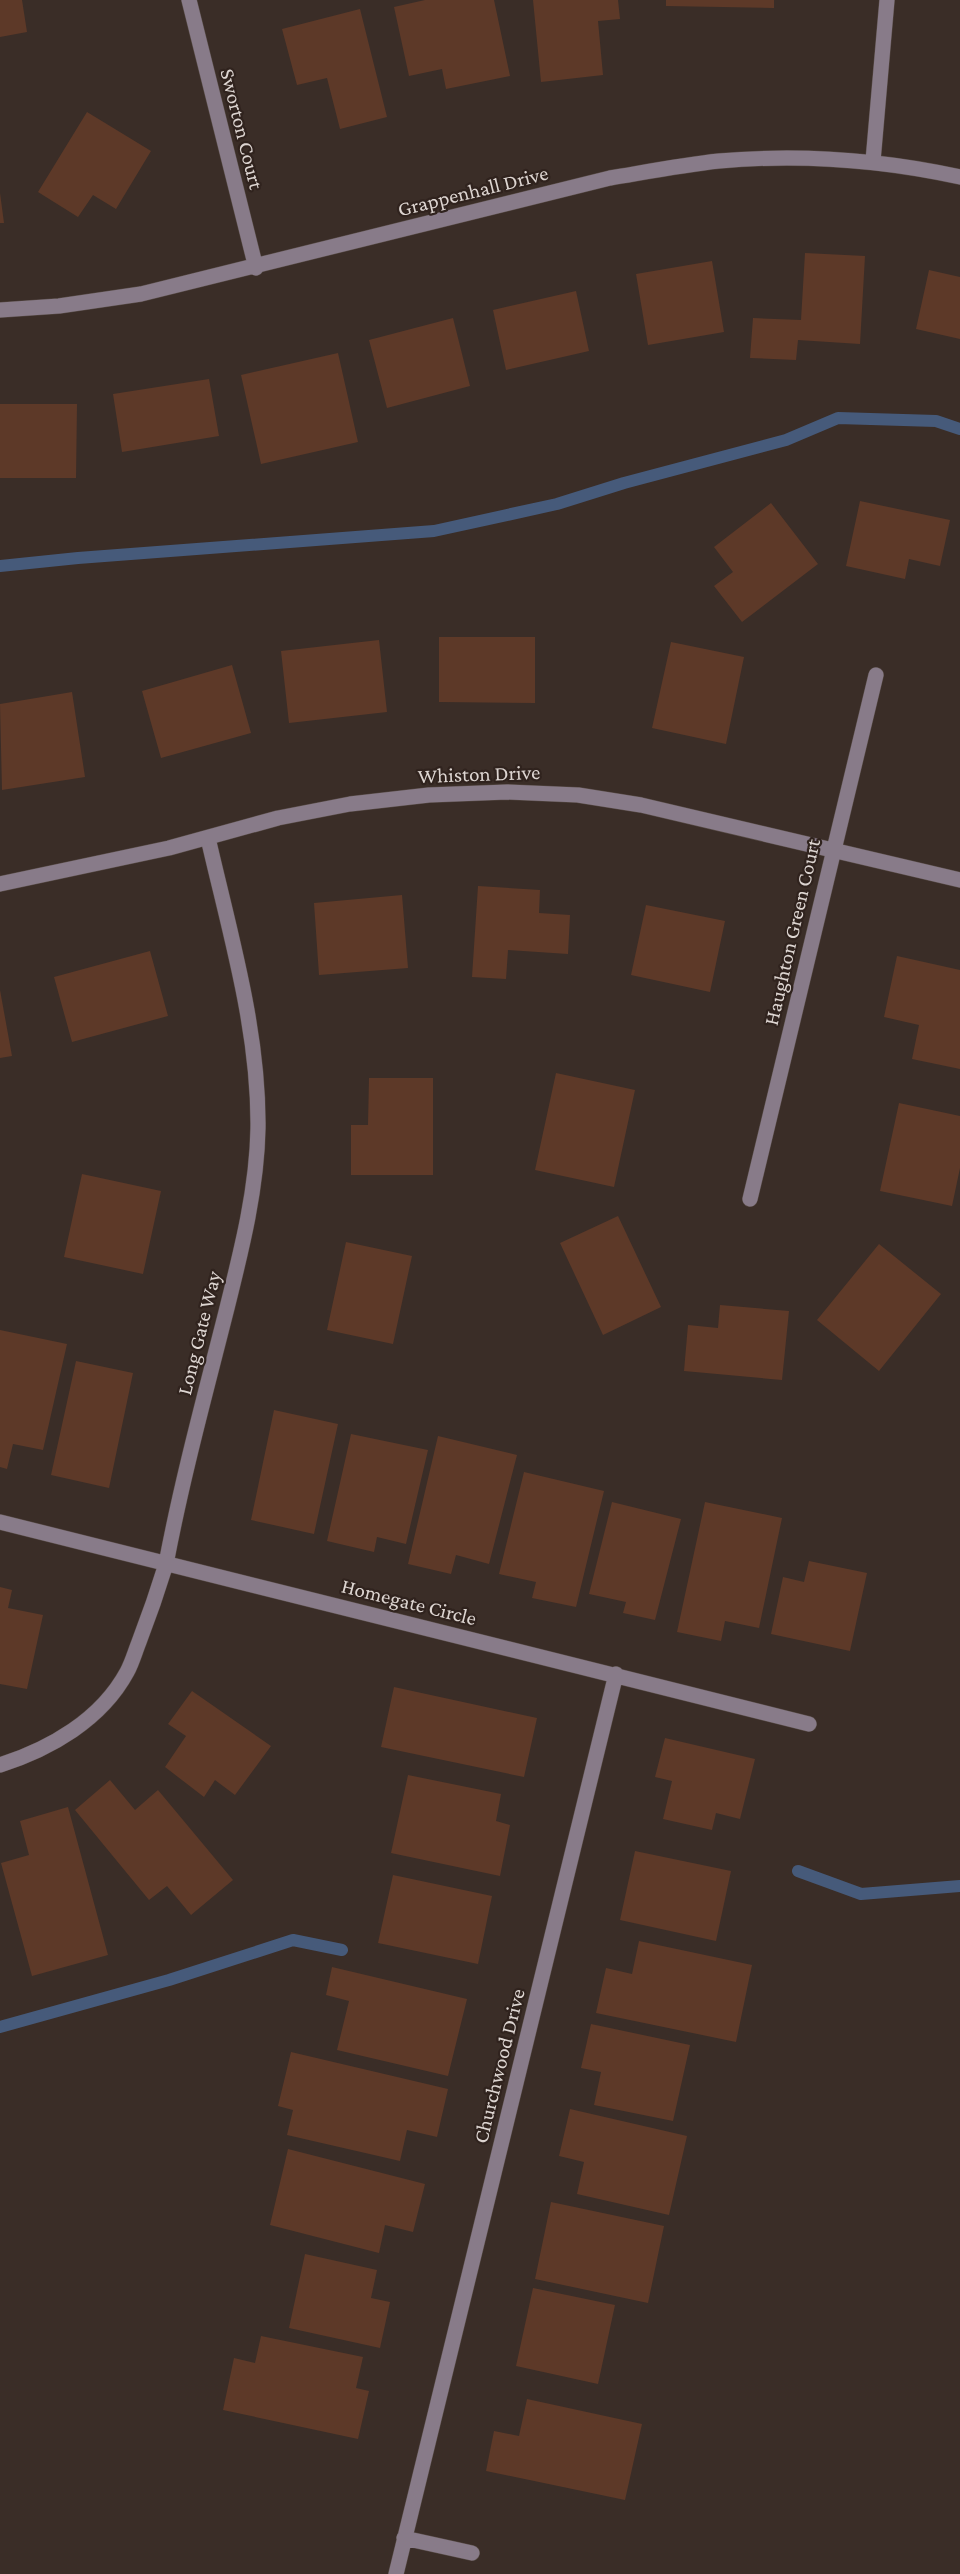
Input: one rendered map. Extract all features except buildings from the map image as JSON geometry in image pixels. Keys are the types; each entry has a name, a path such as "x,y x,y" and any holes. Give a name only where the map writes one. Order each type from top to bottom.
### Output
{"street":[{"name":"Sworton Court","path":"189,0 256,267"},
{"path":"873,161 887,0"},
{"name":"Grappenhall Drive","path":"0,310 59,306 141,294 610,178 720,161 873,161 960,177"},
{"name":"Haughton Green Court","path":"750,1199 876,675"},
{"name":"Whiston Drive","path":"0,884 208,838 278,818 350,804 429,795 507,792 578,795 640,805 960,880"},
{"name":"Long Gate Way","path":"0,1765 29,1756 62,1739 103,1703 127,1672 166,1564 174,1523 237,1270 254,1184 258,1130 251,1028 208,838"},
{"name":"Homegate Circle","path":"0,1522 809,1724"},
{"name":"Churchwood Drive","path":"396,2574 420,2468 616,1674"},
{"path":"404,2538 472,2553"}],"waterway":[{"path":"0,566 434,531 557,504 624,483 786,440 838,418 936,421 960,429"},
{"path":"798,1871 861,1894 960,1886"},
{"path":"0,2027 169,1980 293,1940 342,1950"}]}
